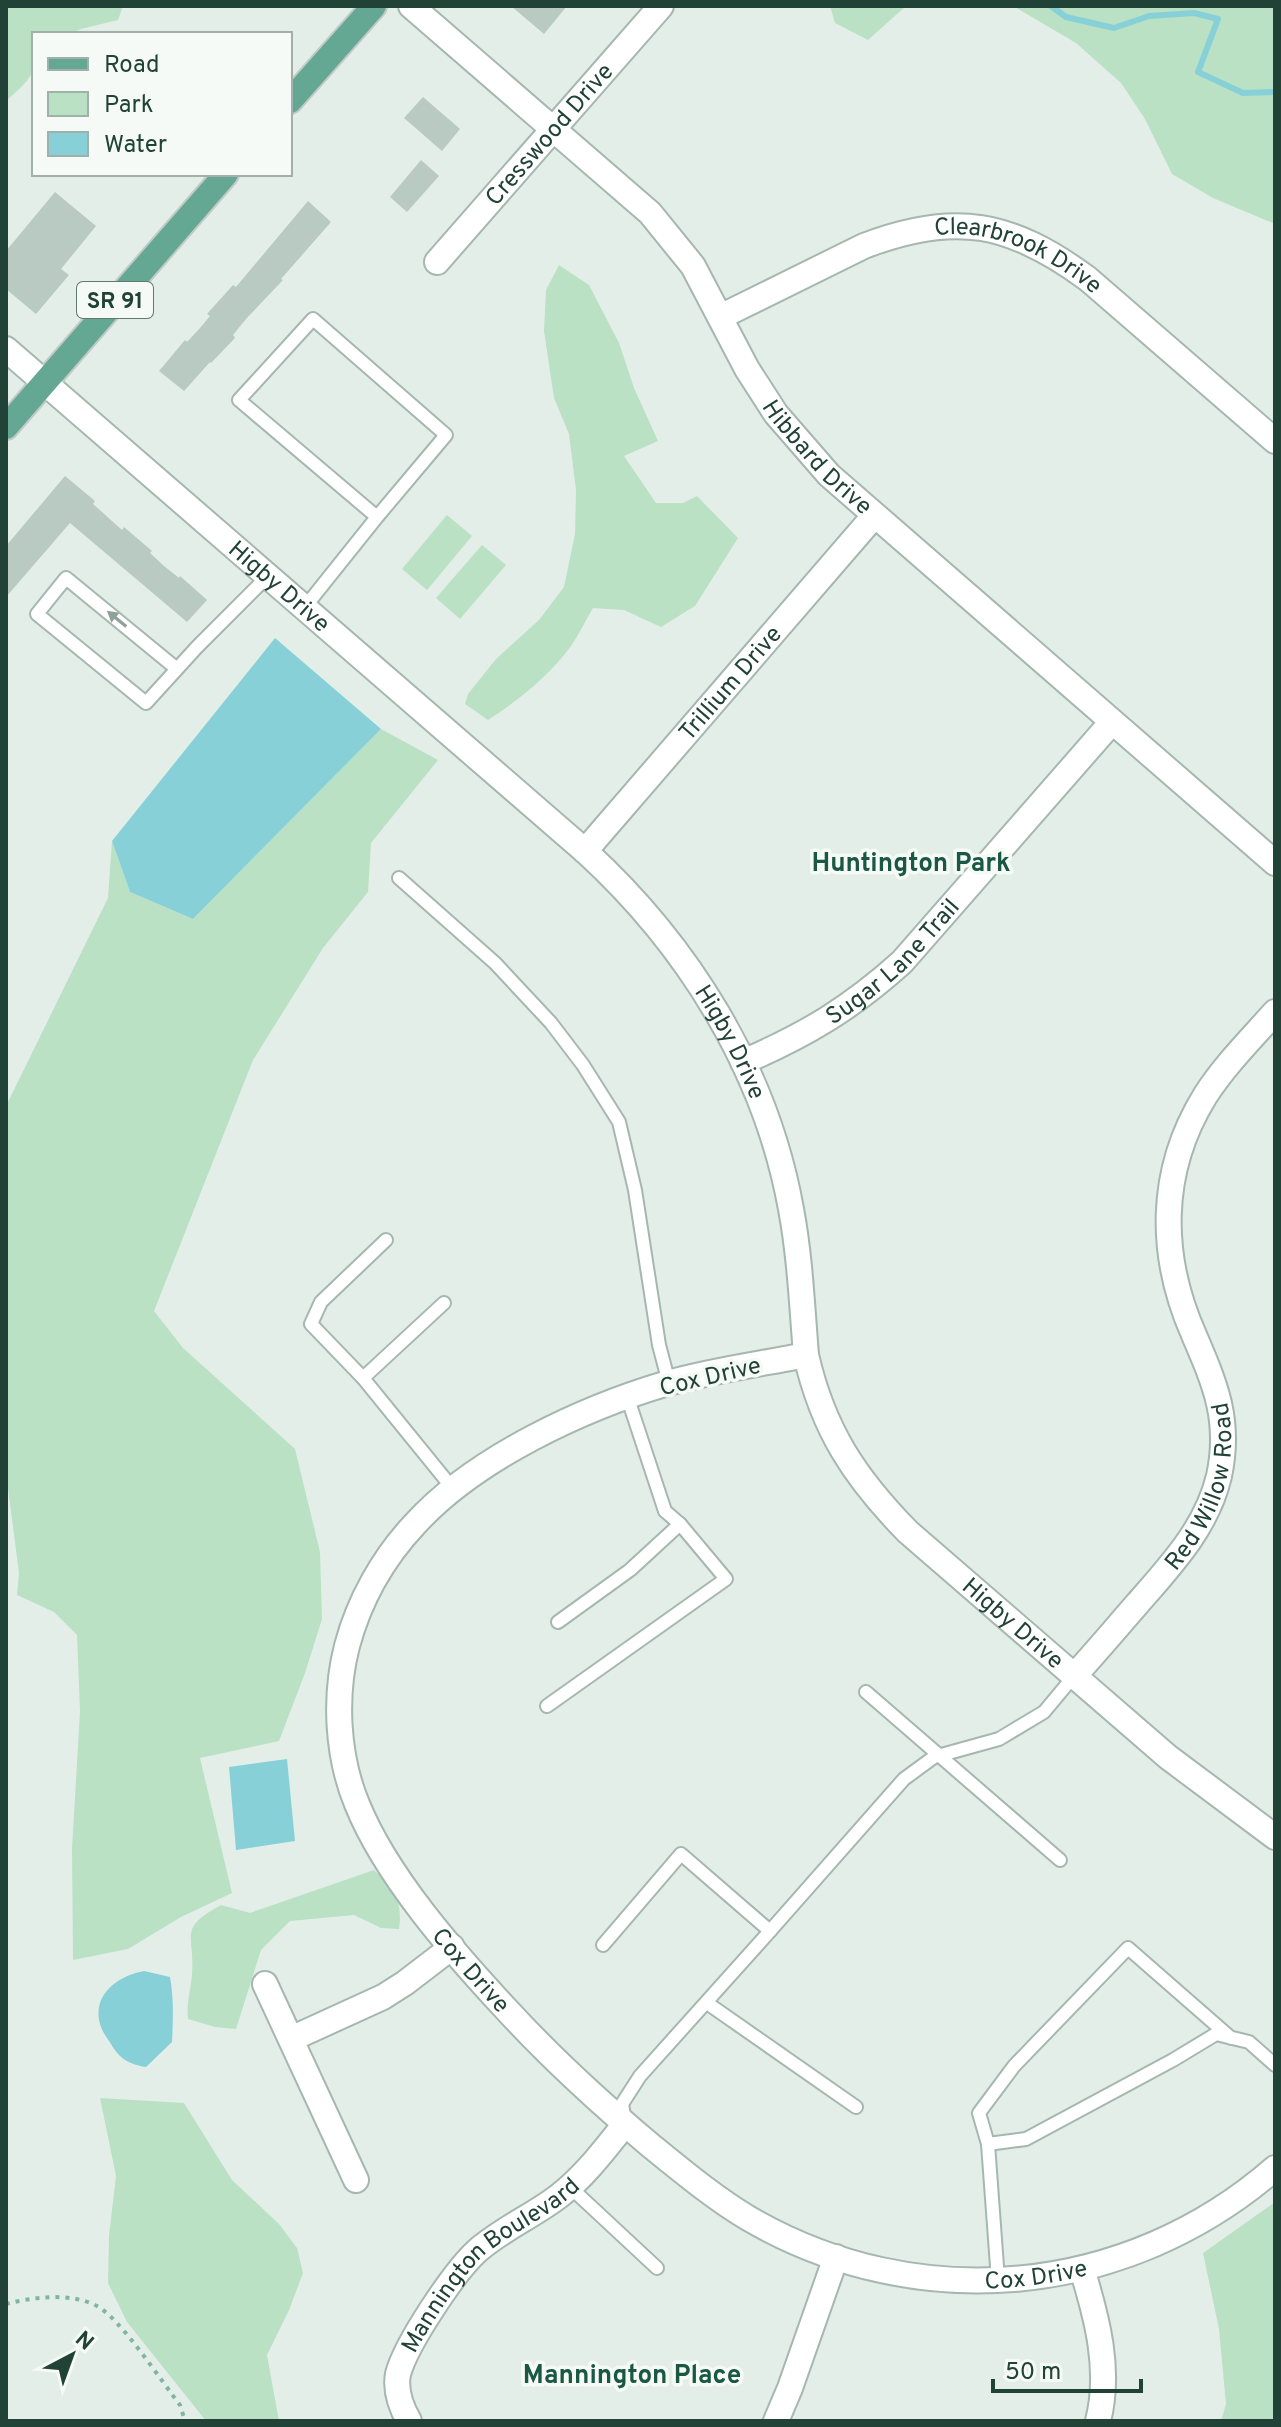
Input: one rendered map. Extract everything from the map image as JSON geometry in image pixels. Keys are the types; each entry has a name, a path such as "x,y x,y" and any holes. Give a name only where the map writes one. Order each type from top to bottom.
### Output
{"main road":[{"path":"292,99 374,6"},
{"name":"SR 91","path":"6,427 224,176"}],"street":[{"name":"Hibbard Drive","path":"411,6 660,224 693,266 747,369 788,430 829,475 1275,863"},
{"name":"Cresswood Drive","path":"437,262 661,6"},
{"name":"Clearbrook Drive","path":"720,317 887,237 942,226 973,226 1003,232 1061,259 1088,279 1275,441"},
{"name":"Higby Drive","path":"6,349 585,851 617,880 671,942 704,989 743,1062 762,1109 791,1207 806,1355 816,1393 831,1430 849,1462 874,1497 908,1532 1168,1757 1275,1837"},
{"name":"Trillium Drive","path":"585,851 874,516"},
{"name":"Sugar Lane Trail","path":"743,1062 819,1026 873,988 902,962 1112,722"},
{"name":"Red Willow Road","path":"1074,1676 1176,1560 1198,1528 1214,1493 1222,1458 1221,1410 1210,1370 1184,1311 1173,1273 1167,1233 1169,1196 1180,1149 1195,1113 1220,1074 1275,1012"},
{"name":"Cox Drive","path":"806,1355 669,1383 581,1415 499,1458 454,1490 413,1525 388,1557 368,1591 352,1627 343,1662 339,1702 342,1746 356,1802 372,1836 394,1873 452,1947 533,2039 589,2093 676,2166 746,2216 784,2237 836,2257 875,2269 923,2278 971,2281 1018,2279 1082,2269 1166,2240 1212,2215 1275,2168"},
{"path":"291,2039 383,1997 452,1947"},
{"path":"265,1984 356,2180"},
{"name":"Mannington Boulevard","path":"409,2421 402,2408 398,2376 411,2346 457,2272 498,2234 558,2197 585,2174 625,2124"},
{"path":"776,2421 836,2257"},
{"path":"1082,2269 1097,2322 1105,2384 1098,2421"}],"lane":[{"path":"305,607 446,435 313,319 239,400 377,517"},
{"path":"177,669 66,578 37,614 146,703 269,575"},
{"path":"399,878 495,963 551,1023 583,1065 619,1122 635,1190 659,1345 669,1383"},
{"path":"386,1240 321,1302 311,1324 363,1378 454,1490"},
{"path":"363,1378 444,1303"},
{"path":"547,1706 726,1579 680,1524 665,1511 627,1396"},
{"path":"558,1622 630,1570 680,1524"},
{"path":"625,2124 622,2104 640,2076 904,1779 937,1756 999,1739 1044,1712 1074,1676"},
{"path":"866,1692 1060,1860"},
{"path":"603,1945 681,1854 770,1931"},
{"path":"998,2280 988,2144 979,2113 1014,2066 1128,1948 1231,2038"},
{"path":"707,2003 856,2107"},
{"path":"988,2144 1026,2139 1216,2034 1249,2042 1275,2065"},
{"path":"570,2187 657,2268"}],"path":[{"path":"6,2304 27,2299 69,2298 98,2307 116,2322 180,2405 185,2421"}],"green space":[{"path":"6,6 123,6 118,20 74,32 32,32 32,72 6,101"},
{"path":"830,6 906,6 868,40 835,23"},
{"path":"1013,6 1275,6 1275,224 1213,198 1172,174 1145,119 1121,83 1076,43"},
{"path":"559,265 589,285 619,343 634,388 658,441 624,456 656,503 683,503 697,496 738,538 695,606 661,627 624,610 593,608 571,646 553,667 522,696 488,720 465,704 468,694 496,659 539,620 564,587 575,534 576,490 569,434 554,398 544,331 546,290"},
{"path":"447,515 472,536 427,590 402,569"},
{"path":"482,545 506,565 460,619 436,598"},
{"path":"381,729 438,760 371,843 368,892 323,948 253,1060 154,1311 183,1348 295,1449 320,1552 322,1619 279,1741 200,1758 232,1893 181,1917 128,1949 73,1960 72,1849 80,1711 77,1635 54,1612 17,1595 19,1573 6,1473 6,1106 108,898 112,841 130,892 193,919"},
{"path":"374,1870 396,1896 400,1910 399,1929 381,1928 354,1915 290,1921 261,1950 236,2029 188,2019 192,1974 191,1934 198,1920 221,1905 250,1913"},
{"path":"100,2098 184,2103 232,2180 279,2224 297,2248 303,2273 267,2355 279,2421 206,2421 127,2322 108,2283 109,2236 116,2176"},
{"path":"1275,2202 1275,2421 1221,2421 1226,2404 1219,2329 1203,2253"}],"water":[{"path":"275,638 381,729 193,919 130,892 112,841"},
{"path":"287,1759 295,1841 236,1850 229,1767"},
{"path":"144,1971 170,1977 173,2010 172,2042 146,2067 129,2062 118,2054 101,2027 99,2016 99,2006 108,1989 124,1978"}],"building":[{"path":"511,6 567,6 544,34"},
{"path":"423,97 460,129 442,151 404,118"},
{"path":"421,160 439,176 407,212 390,197"},
{"path":"55,192 96,226 61,269 69,275 36,314 6,289 6,251"},
{"path":"308,201 331,222 246,319 233,335 235,338 184,391 159,371 185,340 187,342 200,328 210,316 207,314 233,285 236,287"},
{"path":"65,476 95,501 93,504 122,530 124,527 164,566 207,600 187,622 70,523 6,597 6,546"}],"waterway":[{"path":"1051,6 1066,17 1114,28 1149,16 1194,13 1218,19 1198,72 1243,93 1275,92"}],"district":[{"name":"Huntington Park","path":"911,862"},
{"name":"Mannington Place","path":"632,2374"}]}
